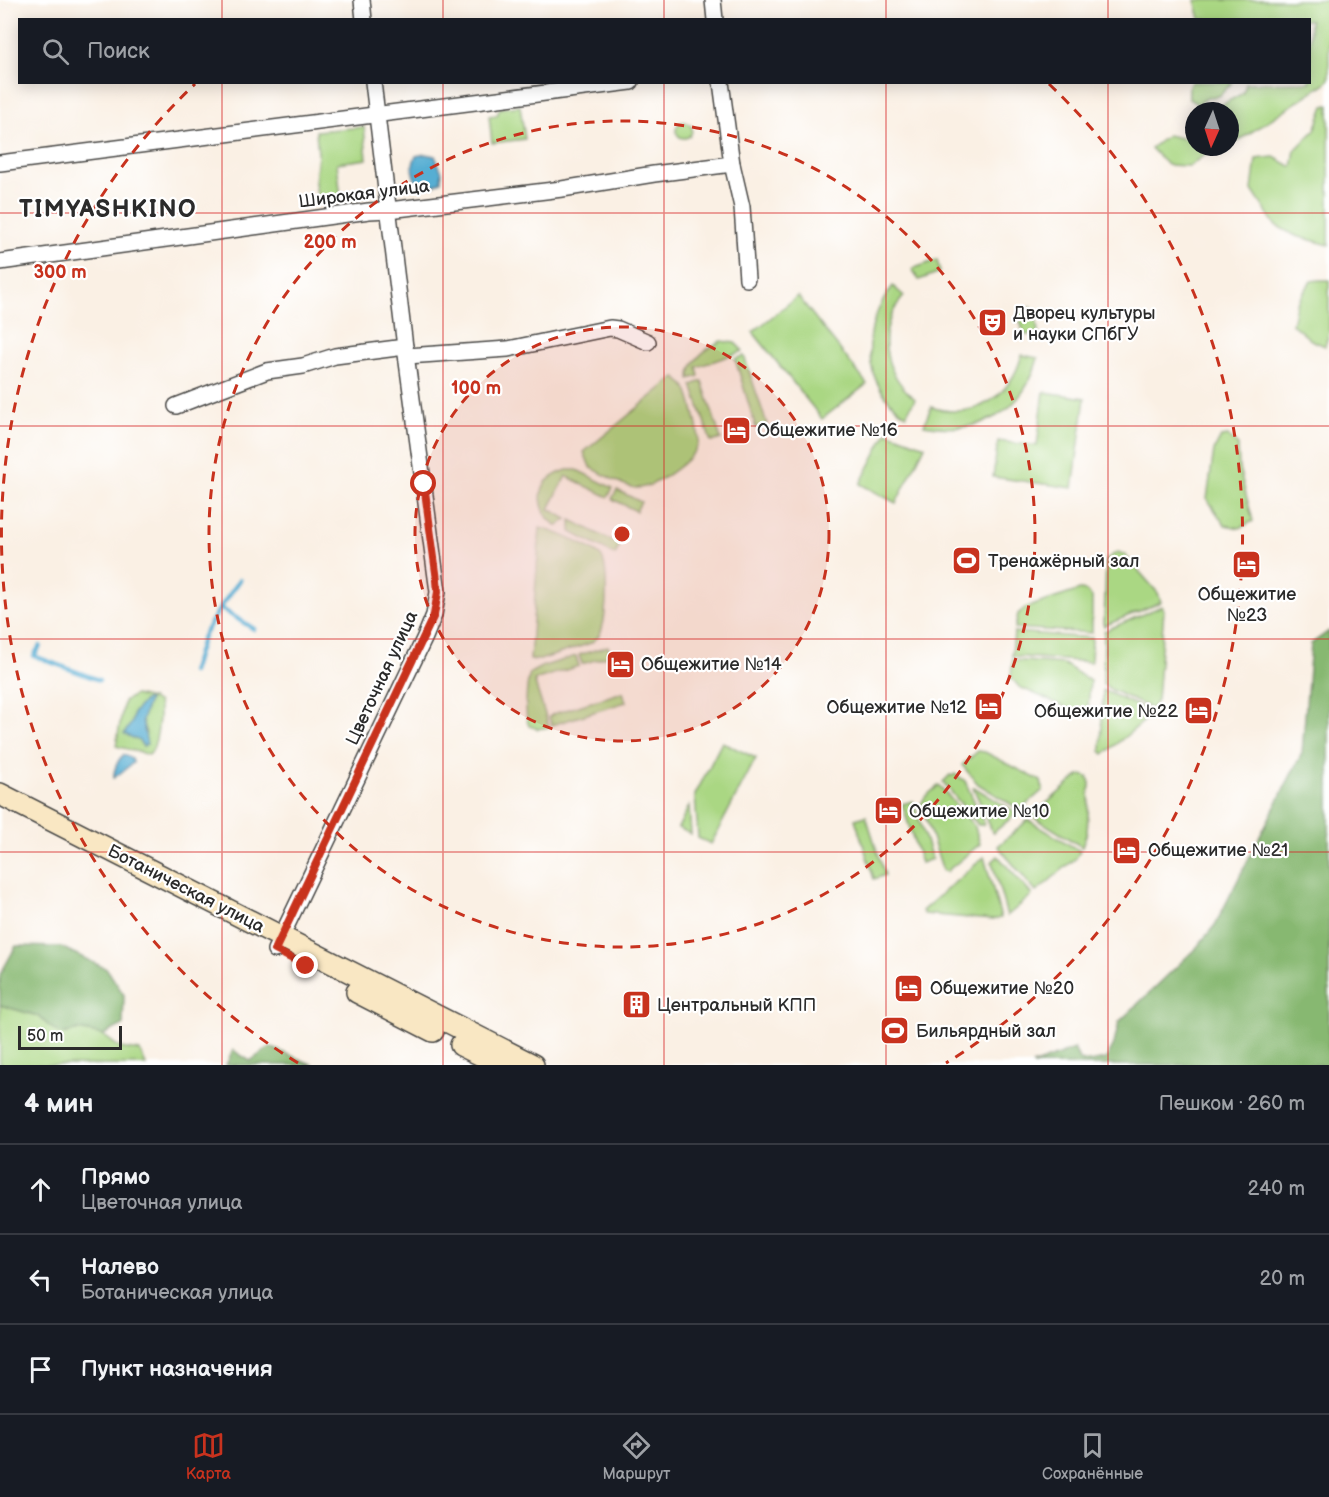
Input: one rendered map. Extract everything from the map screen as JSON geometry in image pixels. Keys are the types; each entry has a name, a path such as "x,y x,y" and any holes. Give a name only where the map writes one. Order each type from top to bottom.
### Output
{"street":[{"path":"362,0 364,18"},
{"path":"713,0 715,18"},
{"name":"Цветочная улица","path":"278,944 434,615 438,592 373,84"},
{"path":"0,163 617,84"},
{"path":"721,84 732,164 742,207 747,279"},
{"name":"Широкая улица","path":"0,262 369,211 562,189 732,164"},
{"path":"176,406 267,371 303,366 335,356 508,349 610,328 618,329 648,342"},
{"name":"Ботаническая улица","path":"0,794 501,1065"},
{"name":"Ботаническая улица","path":"0,810 278,944"},
{"name":"Ботаническая улица","path":"477,1052 533,1065"}],"green space":[{"path":"1195,0 1329,0 1329,78 1327,82 1239,140 1239,102 1227,102 1243,93 1246,84 1311,84 1311,18 1200,18"},
{"path":"1190,84 1231,84 1219,96 1209,97 1200,102 1189,99"},
{"path":"1329,105 1329,245 1296,236 1275,225 1252,190 1256,159 1274,157 1292,167 1295,150 1315,130 1324,106"},
{"path":"520,106 525,139 492,143 489,116 497,115 500,108"},
{"path":"681,122 687,122 692,130 690,136 681,138 676,133 676,127"},
{"path":"364,127 367,159 337,163 341,198 318,200 315,183 318,154 316,131"},
{"path":"1168,135 1185,139 1185,156 1203,156 1189,166 1167,165 1151,148"},
{"path":"937,260 940,272 919,280 912,269"},
{"path":"1329,280 1329,333 1325,346 1311,340 1292,324 1296,305 1311,281"},
{"path":"893,286 904,296 889,322 886,350 895,376 915,399 906,415 891,402 880,387 873,371 870,354 875,319 882,302"},
{"path":"798,296 867,384 822,419 753,332"},
{"path":"1031,307 1038,334 1024,335 1018,313"},
{"path":"721,341 735,343 743,351 697,367 699,376 690,379 690,372 695,361"},
{"path":"1022,355 1038,358 1031,377 1022,393 996,416 981,423 963,427 944,428 924,425 931,407 947,411 962,411 976,408 1000,394 1009,383"},
{"path":"744,356 767,424 756,428 735,359"},
{"path":"675,377 687,390 697,424 698,444 689,458 662,479 636,488 590,467 584,452"},
{"path":"702,381 721,439 711,442 692,385"},
{"path":"1044,392 1085,398 1073,488 993,477 998,441 1037,446"},
{"path":"887,432 925,446 896,503 860,484"},
{"path":"1228,436 1238,445 1239,468 1253,521 1240,528 1225,525 1207,499 1214,450 1221,437"},
{"path":"567,470 577,470 613,488 608,497 566,476 549,509 567,519 558,526 548,518 542,506 542,493 547,481"},
{"path":"617,490 641,502 636,511 612,499"},
{"path":"571,520 620,545 615,555 571,532"},
{"path":"540,528 571,539 600,555 605,569 606,602 602,629 591,643 540,660 530,660"},
{"path":"1118,552 1125,555 1158,593 1161,602 1104,626 1106,561"},
{"path":"1080,590 1086,591 1092,597 1092,633 1015,628 1018,614 1025,608"},
{"path":"1162,606 1164,610 1157,700 1152,709 1103,684 1104,631"},
{"path":"1329,631 1329,1065 1032,1065 1074,1049 1080,1060 1089,1062 1106,1059 1114,1044 1119,1022 1197,947 1215,925 1302,753 1311,644"},
{"path":"1014,632 1092,638 1091,662 1012,656"},
{"path":"608,646 611,655 582,664 579,655"},
{"path":"576,656 579,666 534,680 549,727 538,729 529,726 526,700 530,673 541,667"},
{"path":"1012,660 1064,664 1090,681 1088,710 1076,712 1019,687 1011,677"},
{"path":"1103,690 1151,712 1149,717 1104,754 1101,751"},
{"path":"623,692 626,702 552,725 549,717 553,714"},
{"path":"135,695 152,699 158,703 158,730 149,755 116,746 124,701","holes":["149,700 142,720 146,733 143,746 138,740 125,734 132,722 134,712"]},
{"path":"722,742 756,758 711,844 698,838 695,795"},
{"path":"978,751 985,752 1041,781 1043,790 1020,810 978,784 962,765"},
{"path":"955,774 965,781 983,825 978,825 943,782 950,775"},
{"path":"1082,775 1088,777 1090,783 1087,832 1082,847 1032,816"},
{"path":"939,785 975,827 980,844 946,872 943,871 921,804 925,797"},
{"path":"974,787 1017,813 993,833"},
{"path":"913,801 932,859 921,863 902,804"},
{"path":"689,806 691,834 678,828"},
{"path":"866,816 885,875 874,879 855,819"},
{"path":"1028,820 1080,851 1076,858 1036,892 998,846"},
{"path":"998,856 1032,895 1007,916 992,862"},
{"path":"984,857 1001,918 992,920 924,914 922,911"},
{"path":"16,946 61,947 107,969 124,995 123,1025 103,1035 79,1030 61,1034 38,1016 0,1005 0,975"},
{"path":"0,1005 38,1016 61,1034 79,1030 103,1035 120,1048 140,1051 146,1065 0,1065"},
{"path":"270,1047 314,1065 226,1065 233,1050 250,1061"}],"water":[{"path":"425,154 435,156 442,172 441,181 427,187 417,182 413,170 416,156"},
{"path":"145,700 149,700 142,720 147,744 143,746 138,740 124,734 132,722 134,712"},
{"path":"124,755 132,758 133,763 114,778 116,765"}],"waterway":[{"path":"192,672 203,636 240,580"},
{"path":"220,608 254,629"},
{"path":"40,646 34,656 99,680"}],"place":[{"name":"Дворец культуры и науки СПбГУ","path":"992,323"},
{"name":"Общежитие №16","path":"736,430"},
{"name":"Тренажёрный зал","path":"967,561"},
{"name":"Общежитие №23","path":"1247,565"},
{"name":"Общежитие №14","path":"620,664"},
{"name":"Общежитие №12","path":"988,707"},
{"name":"Общежитие №22","path":"1199,711"},
{"name":"Общежитие №10","path":"888,811"},
{"name":"Общежитие №21","path":"1127,850"},
{"name":"Общежитие №20","path":"909,988"},
{"name":"Центральный КПП","path":"636,1005"},
{"name":"Бильярдный зал","path":"895,1031"}],"district":[{"name":"TIMYASHKINO","path":"108,209"}],"route":[{"path":"306,966 275,950 434,615 438,592 424,484"}]}
